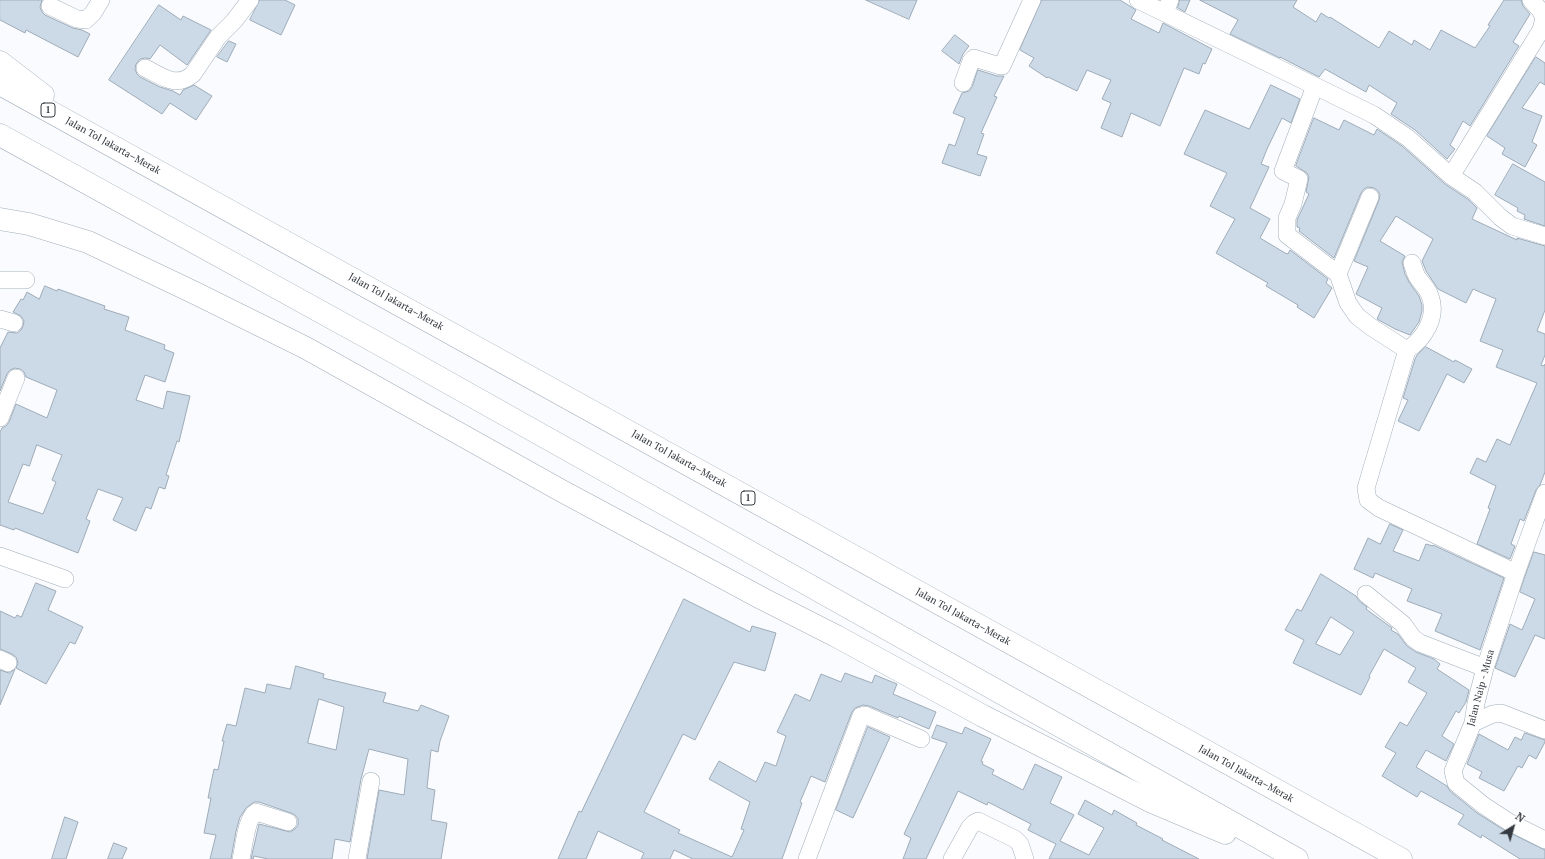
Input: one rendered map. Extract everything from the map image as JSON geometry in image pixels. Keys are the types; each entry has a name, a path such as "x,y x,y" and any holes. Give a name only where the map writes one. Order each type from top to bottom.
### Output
{"highway":[{"path":"0,62 96,136"},
{"name":"Jalan Tol Jakarta–Merak","path":"0,84 1401,859"},
{"path":"0,135 383,346 1296,859"},
{"path":"0,219 29,224 88,242 196,292 306,348 602,512 983,716 1152,802 1287,859"}],"street":[{"path":"50,6 77,19 86,20 93,13 101,0"},
{"path":"145,68 174,82 181,82 192,74 218,37 234,21 250,0"},
{"path":"962,83 971,61 974,58 1002,66 1032,0"},
{"path":"1138,0 1167,7 1315,86 1374,115 1408,138 1451,176 1475,192 1500,217 1512,226 1524,231 1545,236"},
{"path":"1451,176 1541,30 1544,18 1540,10 1531,0"},
{"path":"1315,86 1283,171 1299,179 1293,204 1286,218 1287,235 1338,274 1348,303 1357,316 1371,328 1407,350"},
{"path":"1338,274 1370,197"},
{"path":"1412,263 1417,277 1431,297 1432,314 1426,332 1420,340 1407,350 1366,488 1368,500 1379,508 1516,573"},
{"path":"0,280 26,280"},
{"path":"0,418 16,378"},
{"name":"Jalan Naip - Musa","path":"1545,493 1539,524 1516,573 1485,668 1476,703 1473,723 1453,771 1456,783 1483,805 1509,822 1545,840"},
{"path":"0,556 65,579"},
{"path":"1366,594 1403,624 1413,638 1420,643 1485,668"},
{"path":"1473,723 1493,714 1501,713 1545,730"},
{"path":"807,859 859,718 865,715 921,739"},
{"path":"357,859 371,782"},
{"path":"241,859 249,819 253,813 256,812 288,822"},
{"path":"952,859 970,827 978,821 1015,839 1020,844 1025,859"}],"building":[{"path":"0,0 42,0 40,7 45,15 90,34 78,57 26,30 25,33 0,20"},
{"path":"260,0 285,0 295,5 281,35 250,20"},
{"path":"866,0 917,0 909,19"},
{"path":"1042,0 1120,0 1136,10 1131,19 1159,33 1163,23 1212,49 1205,64 1203,63 1199,74 1184,68 1160,126 1131,113 1122,137 1101,128 1111,103 1102,99 1111,80 1087,70 1077,91 1048,77 1047,78 1029,66 1034,58 1020,50"},
{"path":"1180,0 1190,0 1185,12 1178,8"},
{"path":"1200,0 1297,0 1293,7 1316,22 1321,13 1329,18 1330,17 1379,48 1389,31 1412,45 1414,40 1430,50 1441,30 1475,48 1490,26 1488,25 1504,0 1521,0 1523,6 1530,14 1513,42 1519,46 1470,126 1463,121 1450,145 1455,149 1447,159 1415,130 1391,114 1397,103 1369,85 1366,92 1325,69 1319,77 1230,34 1238,20"},
{"path":"159,5 181,20 183,16 211,30 187,65 160,45 150,59 140,59 136,64 135,69 140,77 180,95 183,90 194,85 212,96 196,120 170,103 162,114 109,80"},
{"path":"955,35 969,46 963,54 959,64 942,51"},
{"path":"229,41 236,44 227,62 217,57"},
{"path":"1536,57 1545,63 1545,85 1540,82 1522,108 1542,116 1532,142 1537,145 1525,167 1502,154 1505,148 1487,136"},
{"path":"978,70 997,76 1004,76 994,96 997,97 981,133 984,134 977,154 987,157 980,176 942,163 949,144 955,146 965,118 953,113 962,93 969,91 972,87"},
{"path":"1271,85 1300,99 1291,123 1282,118 1267,149 1261,164 1269,167 1250,208 1270,219 1260,238 1285,253 1288,254 1290,250 1328,279 1326,283 1332,288 1314,318 1297,307 1298,305 1266,286 1268,283 1216,253 1235,219 1210,206 1227,173 1184,154 1205,110 1249,129"},
{"path":"1314,118 1339,130 1344,120 1374,135 1377,129 1402,146 1445,184 1469,200 1477,208 1472,219 1517,240 1517,238 1545,246 1545,310 1537,331 1545,334 1545,355 1541,365 1544,366 1545,364 1545,472 1524,521 1520,519 1511,544 1515,546 1510,559 1477,544 1490,509 1488,508 1496,486 1470,473 1477,458 1486,462 1497,439 1510,445 1537,383 1496,367 1503,350 1480,341 1496,299 1473,289 1466,303 1438,289 1426,271 1422,261 1433,239 1396,216 1380,241 1405,256 1402,262 1405,274 1419,296 1422,305 1419,322 1410,335 1395,329 1377,319 1382,308 1356,294 1368,267 1354,261 1379,200 1380,195 1374,188 1368,187 1361,193 1334,258 1299,231 1300,228 1297,227 1297,220 1309,194 1306,192 1309,177 1307,173 1296,166"},
{"path":"1513,164 1545,182 1545,226 1524,219 1525,215 1517,211 1518,208 1495,195"},
{"path":"45,286 57,291 58,289 105,306 104,309 129,317 125,330 165,345 164,349 174,353 165,382 145,375 136,400 163,409 167,391 190,396 179,442 177,441 166,475 169,476 165,489 159,487 151,509 146,507 136,531 113,520 123,498 98,489 86,519 90,521 78,553 15,528 14,530 0,525 0,432 9,422 16,404 47,418 57,390 26,377 24,372 15,368 10,370 7,374 0,391 0,348 8,332 17,333 21,330 24,321 21,316 13,312 21,299 23,300 27,292 39,299","holes":["37,445 62,455 52,480 56,482 43,514 8,502 23,464 29,466"]},
{"path":"1426,347 1454,362 1455,360 1472,369 1464,383 1447,374 1419,431 1398,421 1408,400 1403,398 1415,359 1417,355"},
{"path":"1390,524 1403,530 1393,551 1419,561 1426,544 1433,545 1504,578 1480,650 1435,631 1442,614 1407,601 1412,589 1375,573 1373,578 1354,569 1368,538 1380,544"},
{"path":"1534,552 1545,555 1545,639 1535,635 1515,677 1495,668 1510,624 1522,630 1535,599 1520,592"},
{"path":"1321,574 1356,596 1359,601 1367,607 1366,609 1392,628 1391,630 1398,634 1407,646 1416,652 1434,659 1440,664 1437,669 1469,690 1466,702 1459,713 1456,711 1442,736 1454,744 1446,761 1426,750 1416,767 1447,786 1450,791 1477,813 1504,830 1545,850 1545,859 1520,859 1482,835 1481,838 1458,824 1464,815 1421,791 1417,797 1382,776 1396,753 1385,747 1400,722 1407,726 1427,693 1408,682 1416,668 1384,649 1369,676 1370,677 1361,695 1293,663 1304,640 1285,630 1297,609 1301,611","holes":["1331,617 1354,632 1340,655 1316,644"]},
{"path":"36,583 56,591 48,610 83,627 75,644 70,642 46,684 16,668 18,663 16,657 0,649 0,611 15,618 17,615 21,617"},
{"path":"684,599 750,632 752,626 776,633 765,671 734,662 695,740 683,734 644,812 680,830 678,833 732,857 744,830 741,829 750,802 709,779 719,761 756,782 765,762 776,766 786,736 777,732 795,694 810,701 821,674 841,682 845,673 872,683 875,675 897,684 893,694 936,712 929,729 899,716 898,718 869,706 863,705 855,708 852,712 825,782 811,776 800,802 802,803 782,859 693,859 674,850 670,859 641,859 644,853 598,831 586,859 558,859 579,811 581,812"},
{"path":"296,666 324,674 323,678 386,693 383,702 418,711 421,705 449,716 440,741 438,752 431,750 427,788 435,790 431,820 447,823 441,859 367,859 379,790 404,795 408,759 369,749 361,779 350,842 335,839 332,859 268,859 254,856 253,859 251,859 259,824 290,832 298,825 298,819 295,815 259,802 254,802 246,808 240,817 231,859 210,859 216,835 204,833 211,798 208,798 214,769 218,770 224,741 222,741 227,724 236,726 245,688 265,693 267,684 290,689","holes":["319,699 344,707 336,750 308,743"]},
{"path":"15,669 0,705 0,670 9,673"},
{"path":"937,725 962,734 965,727 991,739 981,761 983,762 982,764 994,770 992,774 1023,790 1035,764 1062,777 1050,803 1074,815 1060,841 1089,855 1104,828 1078,814 1085,800 1112,815 1114,810 1137,823 1136,825 1163,839 1162,840 1199,859 1049,859 1056,844 1028,830 1031,824 988,802 987,805 958,791 926,859 903,859 911,838 904,834 947,743 932,738"},
{"path":"868,727 890,737 853,818 836,810"},
{"path":"1525,733 1545,740 1545,742 1536,759 1529,755 1522,768 1518,766 1504,791 1479,778 1482,772 1467,764 1479,734 1508,750 1515,737 1521,740"},
{"path":"65,817 78,822 66,859 52,859"},
{"path":"114,843 127,848 122,859 108,859"}]}
